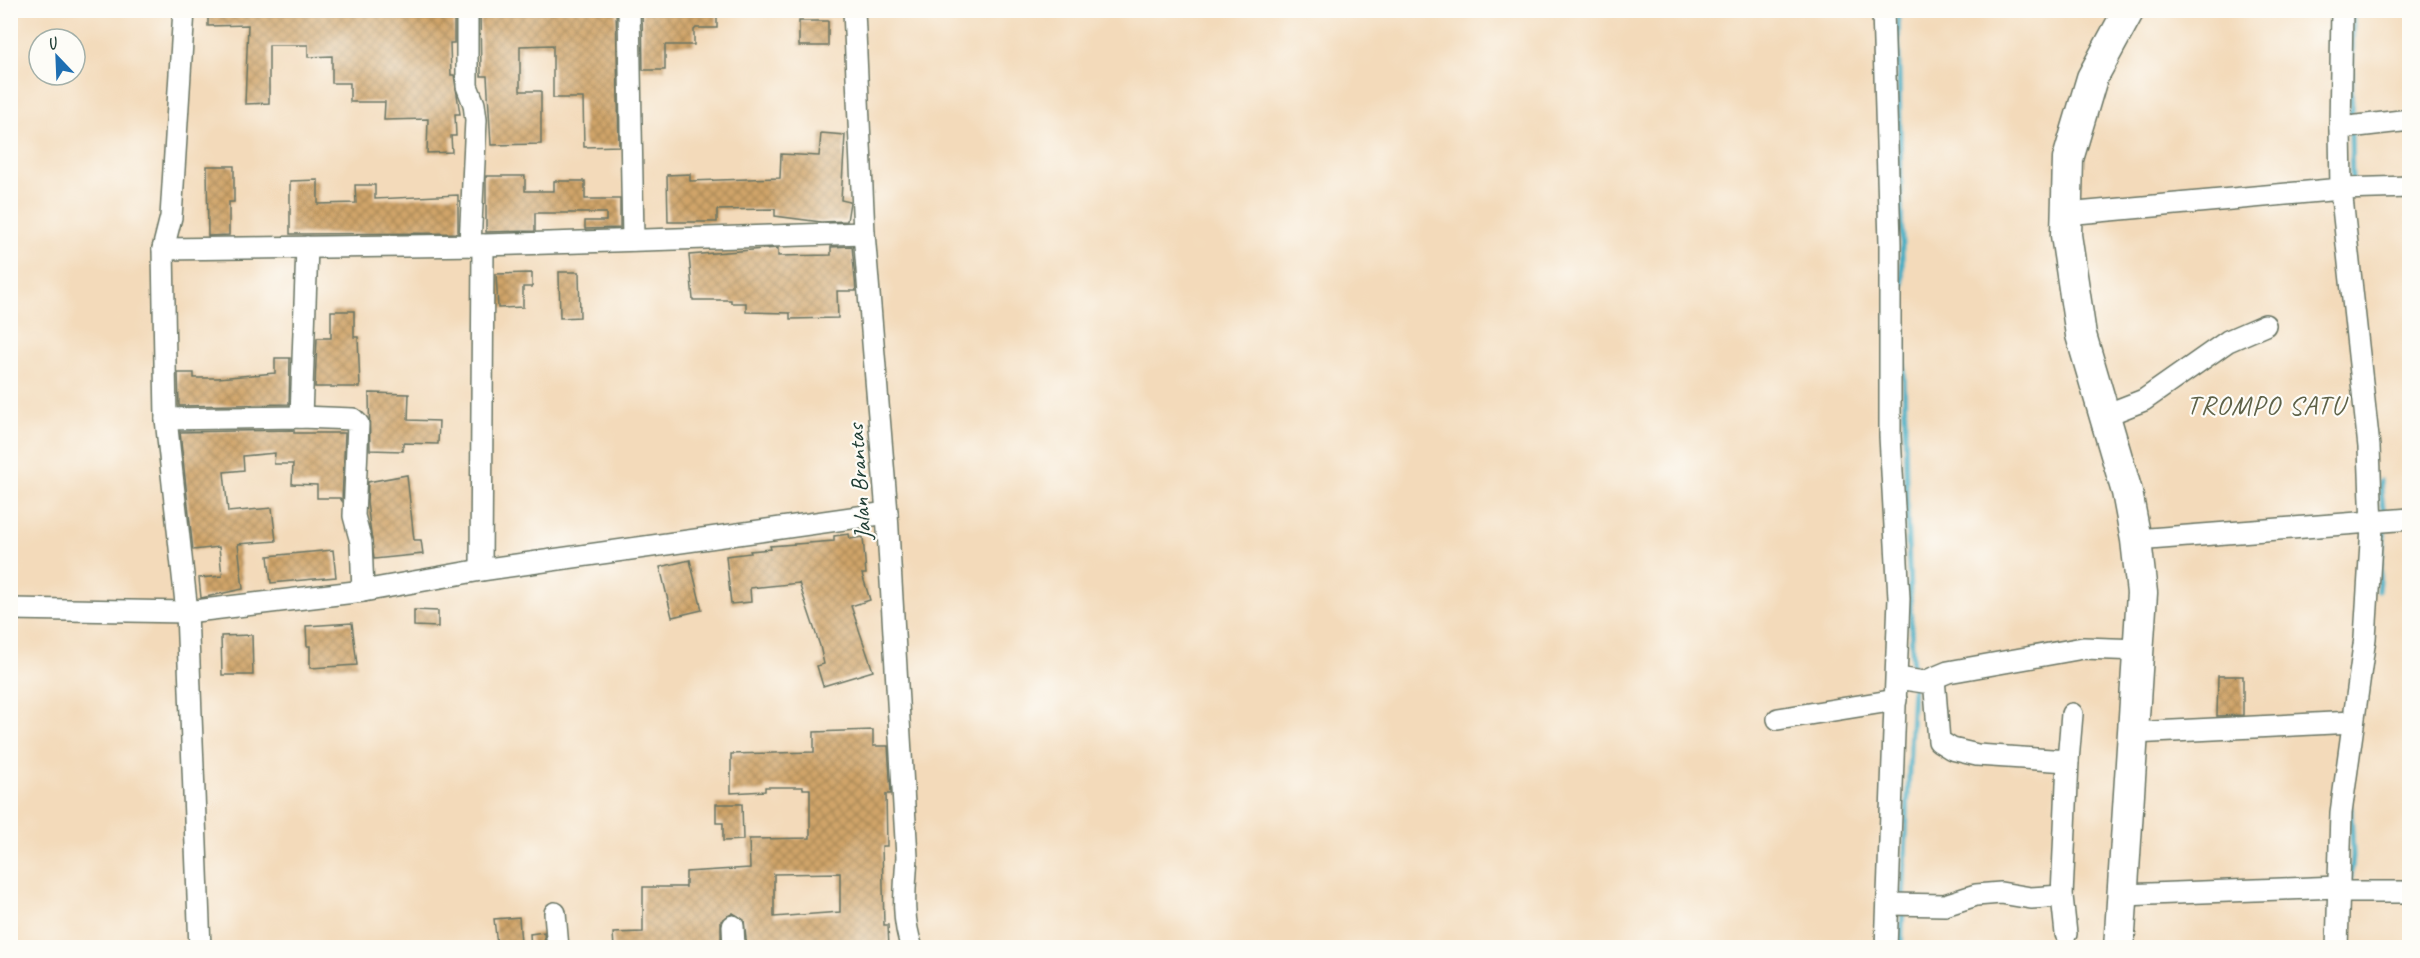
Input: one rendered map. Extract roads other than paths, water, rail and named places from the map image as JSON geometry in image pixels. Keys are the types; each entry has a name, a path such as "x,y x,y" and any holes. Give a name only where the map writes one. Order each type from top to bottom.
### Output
{"main road":[{"path":"2119,948 2133,733 2128,649 2142,593 2136,540 2127,492 2081,335 2066,235 2066,214 2068,159 2092,78 2128,10"}],"street":[{"path":"184,10 171,217 164,249 166,420 187,612 200,948"},
{"path":"467,10 467,86 474,104 476,120 481,570"},
{"path":"629,10 633,240"},
{"name":"Jalan Brantas","path":"854,10 864,233 887,513 907,857 903,905 905,929 912,948"},
{"path":"1883,10 1890,243 1890,436 1899,598 1915,680 1937,735 1944,746 1977,755 2068,761"},
{"path":"2337,948 2344,891 2341,813 2380,520 2369,447 2351,189 2340,128 2342,10"},
{"path":"2340,128 2409,120"},
{"path":"2066,214 2351,189 2409,187"},
{"path":"164,249 477,245 864,233"},
{"path":"301,417 307,247"},
{"path":"2103,416 2144,400 2228,341 2265,325"},
{"path":"166,420 301,417 353,419 358,424 354,516 361,542 363,591"},
{"path":"10,609 187,612 363,591 481,570 887,513"},
{"path":"2136,540 2409,519"},
{"path":"1778,719 1896,700 1915,680 2009,660 2083,648 2128,649"},
{"path":"1886,948 1898,903 1896,700"},
{"path":"2066,934 2062,896 2072,714"},
{"path":"2133,733 2353,722"},
{"path":"2123,895 2409,892"},
{"path":"1898,903 1945,904 1976,895 2001,893 2031,898 2062,896"},
{"path":"555,913 558,948"},
{"path":"733,926 734,948"}],"waterway":[{"path":"1898,10 1906,483 1913,676"},
{"path":"2351,122 2353,10"},
{"path":"2351,131 2352,185"},
{"path":"2380,481 2384,516"},
{"path":"2378,591 2385,526"},
{"path":"1903,901 1913,685"},
{"path":"2350,886 2353,856 2351,808"},
{"path":"1901,948 1903,910"},
{"path":"2348,913 2348,948"}],"district":[{"name":"TROMPO SATU","path":"2266,405"}]}
